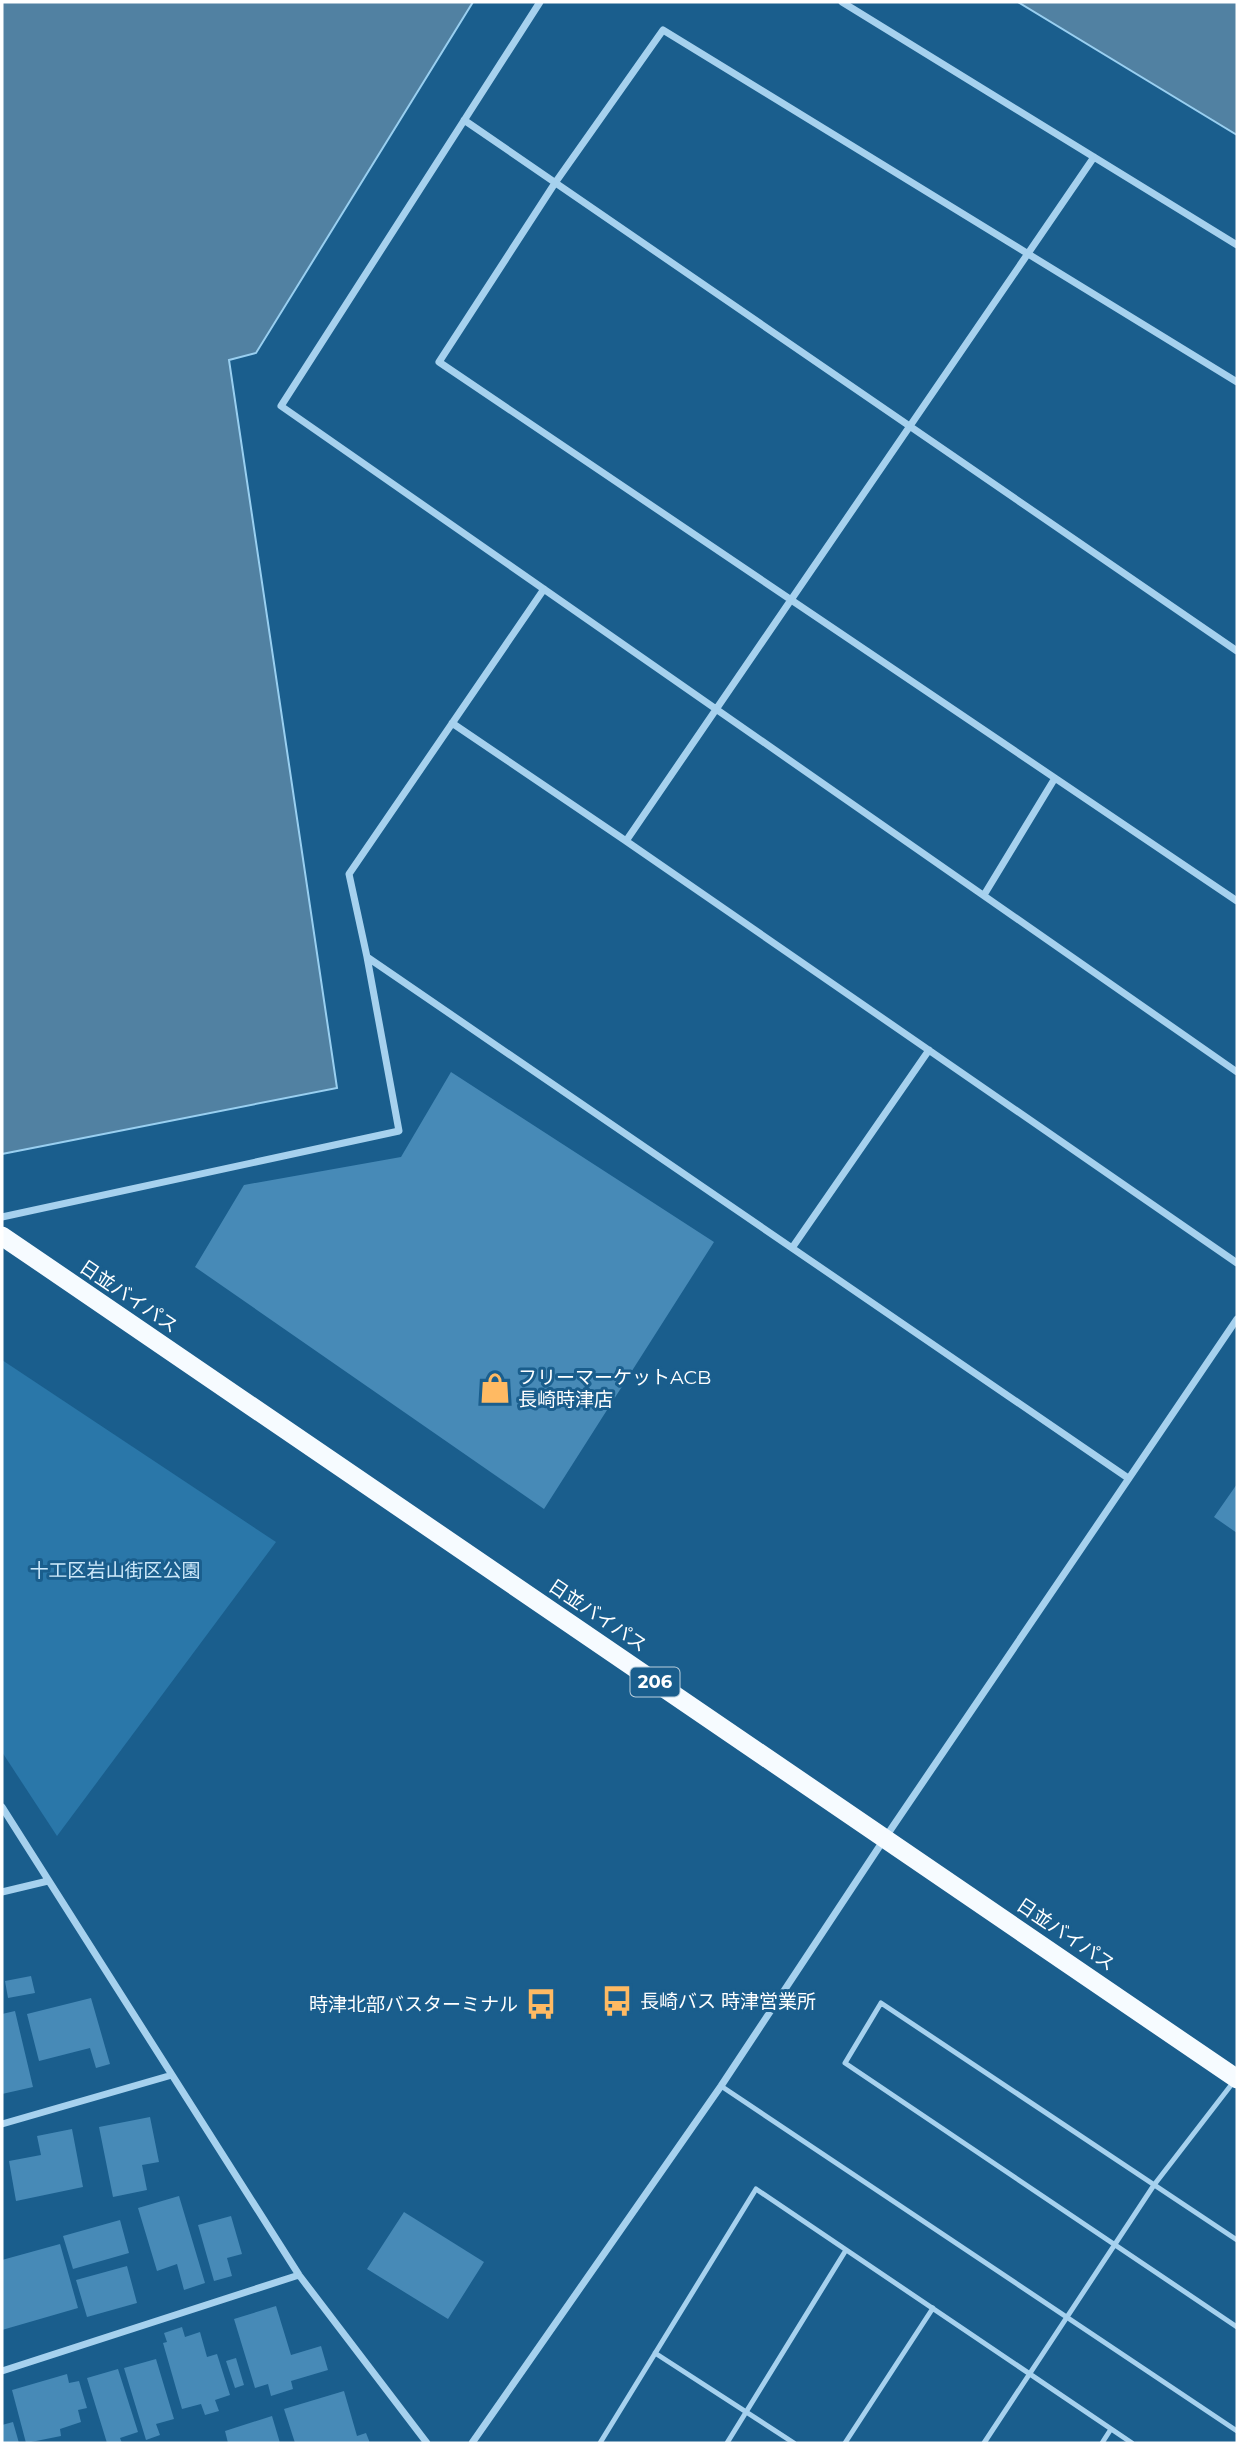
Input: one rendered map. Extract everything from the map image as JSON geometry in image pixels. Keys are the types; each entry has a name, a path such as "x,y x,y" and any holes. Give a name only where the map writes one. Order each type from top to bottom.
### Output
{"highway":[{"name":"日並バイパス","path":"2,1236 1237,2079"}],"street":[{"path":"540,2 281,406 1237,1072"},
{"path":"842,2 1237,246"},
{"path":"1237,382 663,30 555,183 439,362 1237,901"},
{"path":"464,120 1237,652"},
{"path":"626,841 1094,157"},
{"path":"2,1217 399,1131 349,874 544,589"},
{"path":"452,723 1237,1263"},
{"path":"984,895 1055,778"},
{"path":"367,957 1128,1478"},
{"path":"792,1248 929,1050"},
{"path":"472,2443 721,2086 885,1838 1237,1318"},
{"path":"2,1807 299,2275 427,2443"},
{"path":"2,1892 48,1881"},
{"path":"2,2124 172,2074"},
{"path":"2,2371 299,2275"}],"lane":[{"path":"1237,2240 881,2003 845,2063 1237,2327"},
{"path":"984,2443 1154,2185 1237,2079"},
{"path":"721,2086 1237,2431"},
{"path":"600,2443 756,2189 1132,2443"},
{"path":"727,2443 846,2250"},
{"path":"845,2443 933,2308"},
{"path":"655,2353 794,2443"},
{"path":"1102,2443 1111,2429"}],"green space":[{"name":"十工区岩山街区公園","path":"2,1360 276,1542 57,1836 2,1752"}],"shaded area":[{"path":"2,2 473,2 256,353 229,360 337,1088 2,1154"},
{"path":"1018,2 1237,2 1237,135"}],"building":[{"name":"フリーマーケットACB 長崎時津店","path":"451,1072 714,1242 544,1509 195,1267 244,1185 401,1157"},
{"path":"1237,1484 1237,1533 1214,1517"},
{"path":"31,1976 35,1993 8,1998 5,1981"},
{"path":"91,1998 110,2064 96,2068 90,2048 39,2061 27,2014"},
{"path":"15,2011 33,2087 2,2094 2,2014"},
{"path":"150,2117 159,2162 142,2165 147,2190 113,2197 99,2127"},
{"path":"72,2129 83,2187 16,2201 9,2161 41,2155 37,2136"},
{"path":"179,2196 205,2283 184,2290 177,2264 157,2271 138,2208"},
{"path":"404,2212 484,2262 448,2319 367,2269"},
{"path":"231,2216 242,2254 227,2258 232,2276 214,2281 198,2225"},
{"path":"120,2220 129,2253 73,2269 63,2236"},
{"path":"60,2244 78,2308 2,2330 2,2260"},
{"path":"127,2266 137,2303 87,2317 76,2280"},
{"path":"276,2306 291,2355 321,2346 328,2370 291,2381 293,2389 271,2396 268,2384 255,2388 234,2319"},
{"path":"182,2327 185,2337 200,2332 207,2357 217,2354 230,2395 215,2400 219,2411 205,2415 201,2404 182,2409 163,2343 167,2342 164,2333"},
{"path":"236,2358 244,2385 235,2388 226,2361"},
{"path":"156,2359 174,2419 156,2424 160,2435 146,2440 124,2368"},
{"path":"118,2369 138,2432 120,2438 122,2443 107,2443 87,2378"},
{"path":"67,2374 69,2383 79,2381 87,2408 78,2410 81,2422 60,2429 61,2436 26,2443 12,2390"},
{"path":"344,2391 357,2436 366,2433 370,2443 295,2443 284,2409"},
{"path":"272,2416 280,2443 228,2443 225,2431"},
{"path":"13,2422 19,2443 2,2443 2,2425"}],"place":[{"name":"フリーマーケットACB 長崎時津店","path":"495,1388"},
{"name":"長崎バス 時津営業所","path":"617,2001"},
{"name":"時津北部バスターミナル","path":"541,2004"}]}
